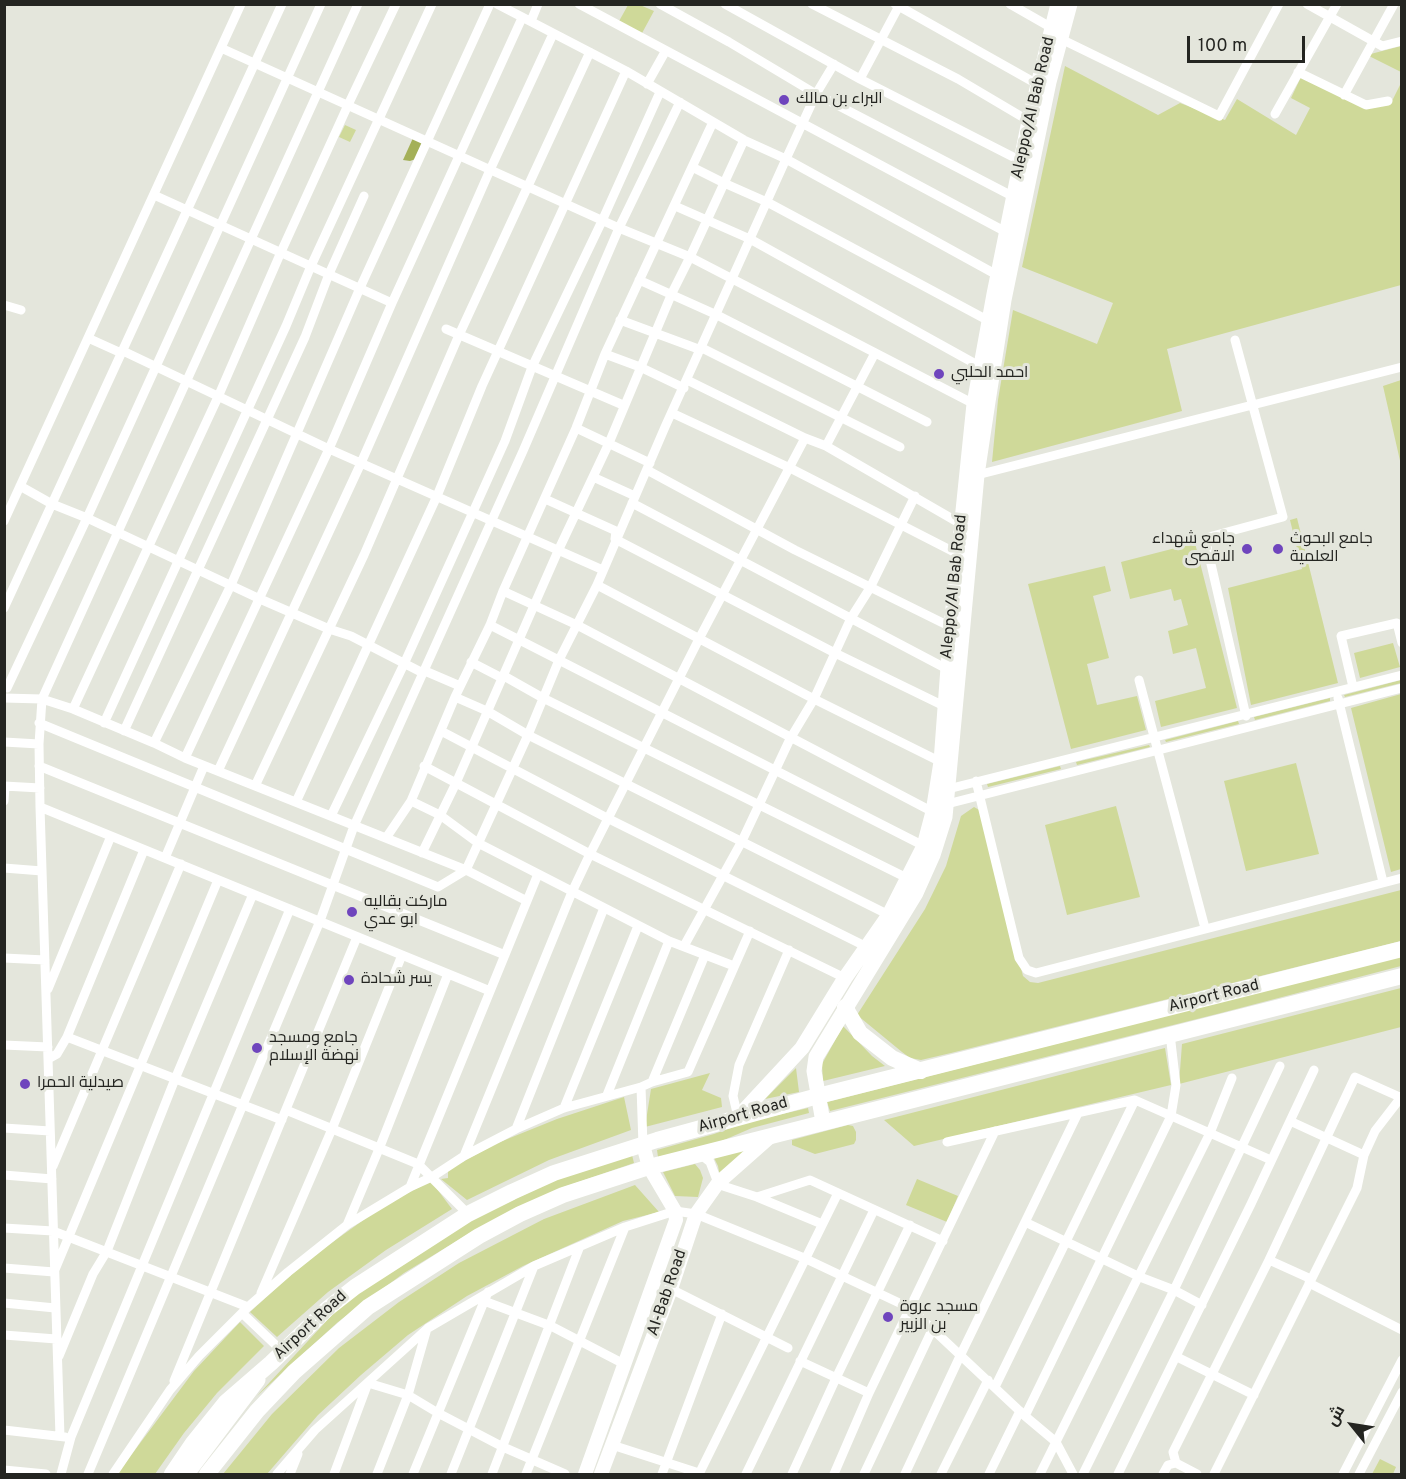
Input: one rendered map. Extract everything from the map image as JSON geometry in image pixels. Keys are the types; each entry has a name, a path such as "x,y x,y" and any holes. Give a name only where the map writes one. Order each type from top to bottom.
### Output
{"highway":[{"name":"Airport Road","path":"277,1357 327,1309 355,1287 468,1214 554,1173 738,1117 1401,949"},
{"name":"Airport Road","path":"207,1474 257,1411 294,1372 368,1307 479,1236 563,1195 649,1167 1401,976"},
{"path":"845,1007 860,1033 892,1058 921,1071"},
{"path":"172,1474 193,1443 226,1402 277,1357"}],"main road":[{"name":"Aleppo/Al Bab Road","path":"816,1057 916,893 933,855 947,797 977,475 1004,300 1049,82 1057,34 1058,4"},
{"name":"Aleppo/Al Bab Road","path":"738,1117 785,1069 802,1048 845,978 889,915 924,846 933,813 941,762 947,669 974,404 1006,232 1037,84 1070,4"},
{"path":"802,1048 816,1057 814,1071 823,1122"},
{"name":"Al-Bab Road","path":"601,1474 671,1289 696,1214 718,1183 772,1136"},
{"path":"643,1145 649,1167 675,1211"},
{"name":"Al-Bab Road","path":"585,1474 674,1230 675,1211"},
{"name":"Airport Road","path":"188,1474 277,1357"}],"street":[{"path":"4,521 241,4"},
{"path":"4,608 282,4"},
{"path":"16,699 6,686 87,518 321,4"},
{"path":"53,1168 39,766 39,723 42,699 357,4"},
{"path":"73,709 218,397 281,252 396,4"},
{"path":"104,723 432,4"},
{"path":"154,743 231,585 360,288 490,4"},
{"path":"497,4 626,71 744,140 786,159 998,275"},
{"path":"185,758 329,448 459,156 526,20 538,4"},
{"path":"579,4 665,52 1006,232"},
{"path":"660,4 816,94 1014,197"},
{"path":"726,4 860,79 1021,162"},
{"path":"812,4 958,79 1029,121"},
{"path":"1010,4 1057,34 1219,116 1279,4"},
{"path":"1307,4 1382,46 1401,41"},
{"path":"1275,114 1337,4"},
{"path":"1344,95 1394,4"},
{"path":"860,79 898,5 1037,84"},
{"path":"218,771 361,463 490,170 553,34"},
{"path":"221,48 564,204 690,257 974,404"},
{"path":"255,786 329,629 526,186 590,52"},
{"path":"647,84 665,52"},
{"path":"39,723 438,887 466,870 528,735 559,660 597,585 615,539 786,159 816,94 834,64"},
{"path":"296,802 437,496 498,351 626,71"},
{"path":"1298,72 1366,105 1388,101"},
{"path":"331,816 404,664 505,441 532,367 660,92"},
{"path":"88,1474 320,921 354,826 425,671 619,228 680,102"},
{"path":"386,838 411,801 424,766 490,625 576,428 589,391 620,320 713,122"},
{"path":"423,853 558,551 609,443 623,405 672,293 744,140"},
{"path":"692,167 767,201 989,321"},
{"path":"154,195 392,303"},
{"path":"124,731 305,337 329,274 364,196"},
{"path":"675,206 750,240 981,367"},
{"path":"639,280 717,315 927,422"},
{"path":"4,305 21,309"},
{"path":"620,320 701,349 900,447"},
{"path":"446,329 623,405"},
{"path":"88,338 119,352 123,351 361,463 603,570"},
{"path":"1235,340 1282,517 1205,538 1246,716"},
{"path":"826,446 875,353"},
{"path":"605,354 686,384 826,446 961,524"},
{"path":"977,475 1401,367"},
{"path":"672,413 790,468 958,554"},
{"path":"576,428 609,443 756,529 951,627"},
{"path":"464,1156 572,892 607,818 805,438"},
{"path":"593,477 742,560 947,669"},
{"path":"20,486 52,504 87,518 196,570 329,629 351,636 421,672 425,671 460,686"},
{"path":"684,946 742,841 790,739 814,699 851,618 870,588 915,496"},
{"path":"545,499 616,531 615,539"},
{"path":"615,539 835,653 944,706"},
{"path":"597,585 814,699 941,762"},
{"path":"503,591 577,625 933,813"},
{"path":"1353,687 1341,636 1397,623 1401,643"},
{"path":"490,625 924,846"},
{"path":"471,662 500,677 504,676 543,698 758,806 907,878"},
{"path":"947,797 976,781 1246,716 1401,675"},
{"path":"1139,680 1205,928"},
{"path":"947,797 979,796 1401,688"},
{"path":"1336,692 1383,882"},
{"path":"455,697 487,711 528,735 889,915"},
{"path":"4,698 42,699 73,709 204,766 466,870 527,901"},
{"path":"441,731 607,818 867,947"},
{"path":"4,742 39,744"},
{"path":"39,766 505,955"},
{"path":"165,858 181,825 204,766"},
{"path":"424,766 590,854 845,978"},
{"path":"976,781 1018,958 1027,970 1036,973 1401,878"},
{"path":"4,801 5,786 40,789"},
{"path":"411,801 440,815 478,843 669,942 734,966"},
{"path":"40,807 490,991"},
{"path":"46,995 111,836"},
{"path":"48,1059 57,1054 67,1037 144,850"},
{"path":"60,1436 51,1179 53,1168 181,864"},
{"path":"4,868 42,871"},
{"path":"410,1187 538,874"},
{"path":"54,1272 218,880"},
{"path":"57,1360 93,1274 107,1251 175,1079 253,894"},
{"path":"516,1129 604,908"},
{"path":"61,1474 71,1437 291,909"},
{"path":"564,1108 638,926"},
{"path":"113,1474 170,1390 199,1356 245,1310 347,1225 410,1187 432,1177 464,1156 516,1129 564,1108 688,1072 750,931"},
{"path":"170,1390 357,937"},
{"path":"607,1095 669,942"},
{"path":"738,1117 733,1096 739,1065 789,951"},
{"path":"260,1297 332,1129 402,955"},
{"path":"652,1082 705,955"},
{"path":"4,958 45,960"},
{"path":"347,1225 448,974"},
{"path":"989,1474 1102,1259 1171,1116 1176,1085 1170,1034"},
{"path":"67,1037 282,1120"},
{"path":"4,1045 48,1047"},
{"path":"1083,1474 1174,1290 1280,1066"},
{"path":"1118,1474 1177,1357 1314,1070"},
{"path":"1163,1474 1172,1464 1173,1452 1269,1260 1355,1077 1401,1097 1375,1131 1364,1155 1357,1188 1214,1474"},
{"path":"1040,1474 1140,1277 1210,1132 1232,1078"},
{"path":"641,1087 643,1145"},
{"path":"941,1474 1066,1241 1135,1100"},
{"path":"947,1142 1135,1100 1271,1161"},
{"path":"286,1110 418,1164 468,1214"},
{"path":"905,1474 1078,1113"},
{"path":"1290,1121 1364,1155"},
{"path":"4,1128 50,1131"},
{"path":"834,1474 869,1393 995,1131"},
{"path":"700,1154 710,1162 718,1183 723,1186 757,1197 822,1224"},
{"path":"4,1175 51,1179"},
{"path":"757,1197 810,1180 943,1241"},
{"path":"612,1445 699,1474 838,1193"},
{"path":"746,1474 874,1210"},
{"path":"277,1474 315,1430 428,1328 486,1297 534,1266 625,1227 675,1211 696,1214 804,1258 910,1308 1056,1442 1073,1474"},
{"path":"1025,1222 1202,1305"},
{"path":"792,1474 910,1225"},
{"path":"526,1474 625,1227"},
{"path":"4,1228 53,1231 210,1292 245,1310 277,1357"},
{"path":"492,1474 580,1246"},
{"path":"1269,1260 1401,1330"},
{"path":"451,1474 534,1266"},
{"path":"4,1268 54,1272"},
{"path":"671,1289 788,1348"},
{"path":"486,1297 516,1314 551,1326 624,1364"},
{"path":"413,1474 486,1297"},
{"path":"4,1303 55,1308"},
{"path":"662,1474 722,1314"},
{"path":"377,1474 408,1395 428,1328"},
{"path":"864,1474 933,1328"},
{"path":"4,1335 56,1339"},
{"path":"1177,1357 1254,1395"},
{"path":"1343,1474 1401,1360"},
{"path":"800,1361 869,1393"},
{"path":"368,1383 408,1395 504,1447 565,1474"},
{"path":"334,1474 368,1383"},
{"path":"1359,1474 1401,1392"},
{"path":"4,1430 71,1437"},
{"path":"290,1474 302,1444"},
{"path":"1172,1464 1197,1474"},
{"path":"4,1470 46,1474"}],"shaded area":[{"path":"628,5 640,5 654,11 641,35 618,23"},
{"path":"1401,46 1401,72 1367,55"},
{"path":"1065,66 1158,115 1180,103 1225,120 1237,99 1296,135 1310,108 1291,98 1301,77 1365,108 1391,103 1401,83 1401,285 1167,349 1182,411 992,462 998,400 1013,310 1097,344 1113,303 1022,267"},
{"path":"345,125 356,130 350,142 339,137"},
{"path":"413,138 423,142 416,159 403,160"},
{"path":"1402,380 1401,465 1383,386"},
{"path":"1297,518 1338,683 1251,705 1228,588 1302,569 1290,520"},
{"path":"1195,543 1237,708 1161,727 1155,701 1206,688 1196,648 1173,654 1168,631 1188,625 1181,599 1174,601 1171,589 1130,599 1121,562"},
{"path":"1105,566 1111,591 1093,596 1109,658 1087,664 1097,705 1137,696 1146,730 1071,749 1028,584"},
{"path":"1393,643 1400,667 1360,678 1354,653"},
{"path":"1401,680 1401,683 1345,697 1344,695"},
{"path":"1401,694 1401,869 1391,872 1351,708"},
{"path":"1330,698 1330,701 1255,720 1254,717"},
{"path":"1238,721 1239,724 1166,742 1165,740"},
{"path":"1149,745 1150,747 1077,765 1076,762"},
{"path":"1296,763 1319,854 1246,871 1224,781"},
{"path":"1060,766 1061,769 988,787 987,784"},
{"path":"1116,806 1140,897 1067,915 1045,825"},
{"path":"974,807 981,811 1023,976 1030,982 1038,983 1401,890 1401,941 951,1053 921,1060 910,1058 857,1015 925,909 946,866 961,816"},
{"path":"1401,956 1401,966 1221,1013 830,1111 827,1102"},
{"path":"1401,988 1401,1027 1179,1084 1182,1044"},
{"path":"843,1026 885,1066 823,1081 822,1064"},
{"path":"1165,1048 1171,1085 914,1146 884,1120"},
{"path":"796,1068 799,1092 765,1099"},
{"path":"710,1073 702,1090 721,1098 722,1107 645,1127 651,1089"},
{"path":"624,1097 631,1130 549,1160 467,1200 441,1179 448,1178 448,1170 495,1144 557,1119"},
{"path":"808,1108 809,1113 752,1128 717,1143 658,1157 657,1150 748,1122"},
{"path":"848,1125 853,1126 856,1132 854,1144 815,1154 792,1145 792,1140"},
{"path":"745,1150 720,1177 714,1158"},
{"path":"632,1155 634,1163 561,1188 475,1230 404,1273 338,1322 257,1396 332,1315 358,1292 471,1220 557,1179"},
{"path":"695,1164 703,1178 698,1197 675,1196 663,1172"},
{"path":"917,1179 958,1196 947,1222 906,1205"},
{"path":"431,1181 452,1209 386,1250 328,1292 277,1337 250,1312 323,1249 383,1206"},
{"path":"635,1185 659,1212 623,1221 523,1266 467,1296 408,1335 361,1375 318,1415 267,1474 223,1474 272,1414 339,1348 399,1302 459,1263 544,1219"},
{"path":"240,1322 264,1346 217,1393 184,1433 155,1474 117,1474 194,1371"},
{"path":"1380,1459 1396,1467 1393,1474 1372,1474"}],"place":[{"name":"البراء بن مالك","path":"784,100"},
{"name":"احمد الحلبي","path":"939,374"},
{"name":"جامع شهداء الاقصى","path":"1247,549"},
{"name":"جامع البحوث العلمية","path":"1278,549"},
{"name":"ماركت بقاليه ابو عدي","path":"352,912"},
{"name":"يسر شحادة","path":"349,980"},
{"name":"جامع ومسجد نهضة الإسلام","path":"257,1048"},
{"name":"صيدلية الحمرا","path":"25,1084"},
{"name":"مسجد عروة بن الزبير","path":"888,1317"}]}
